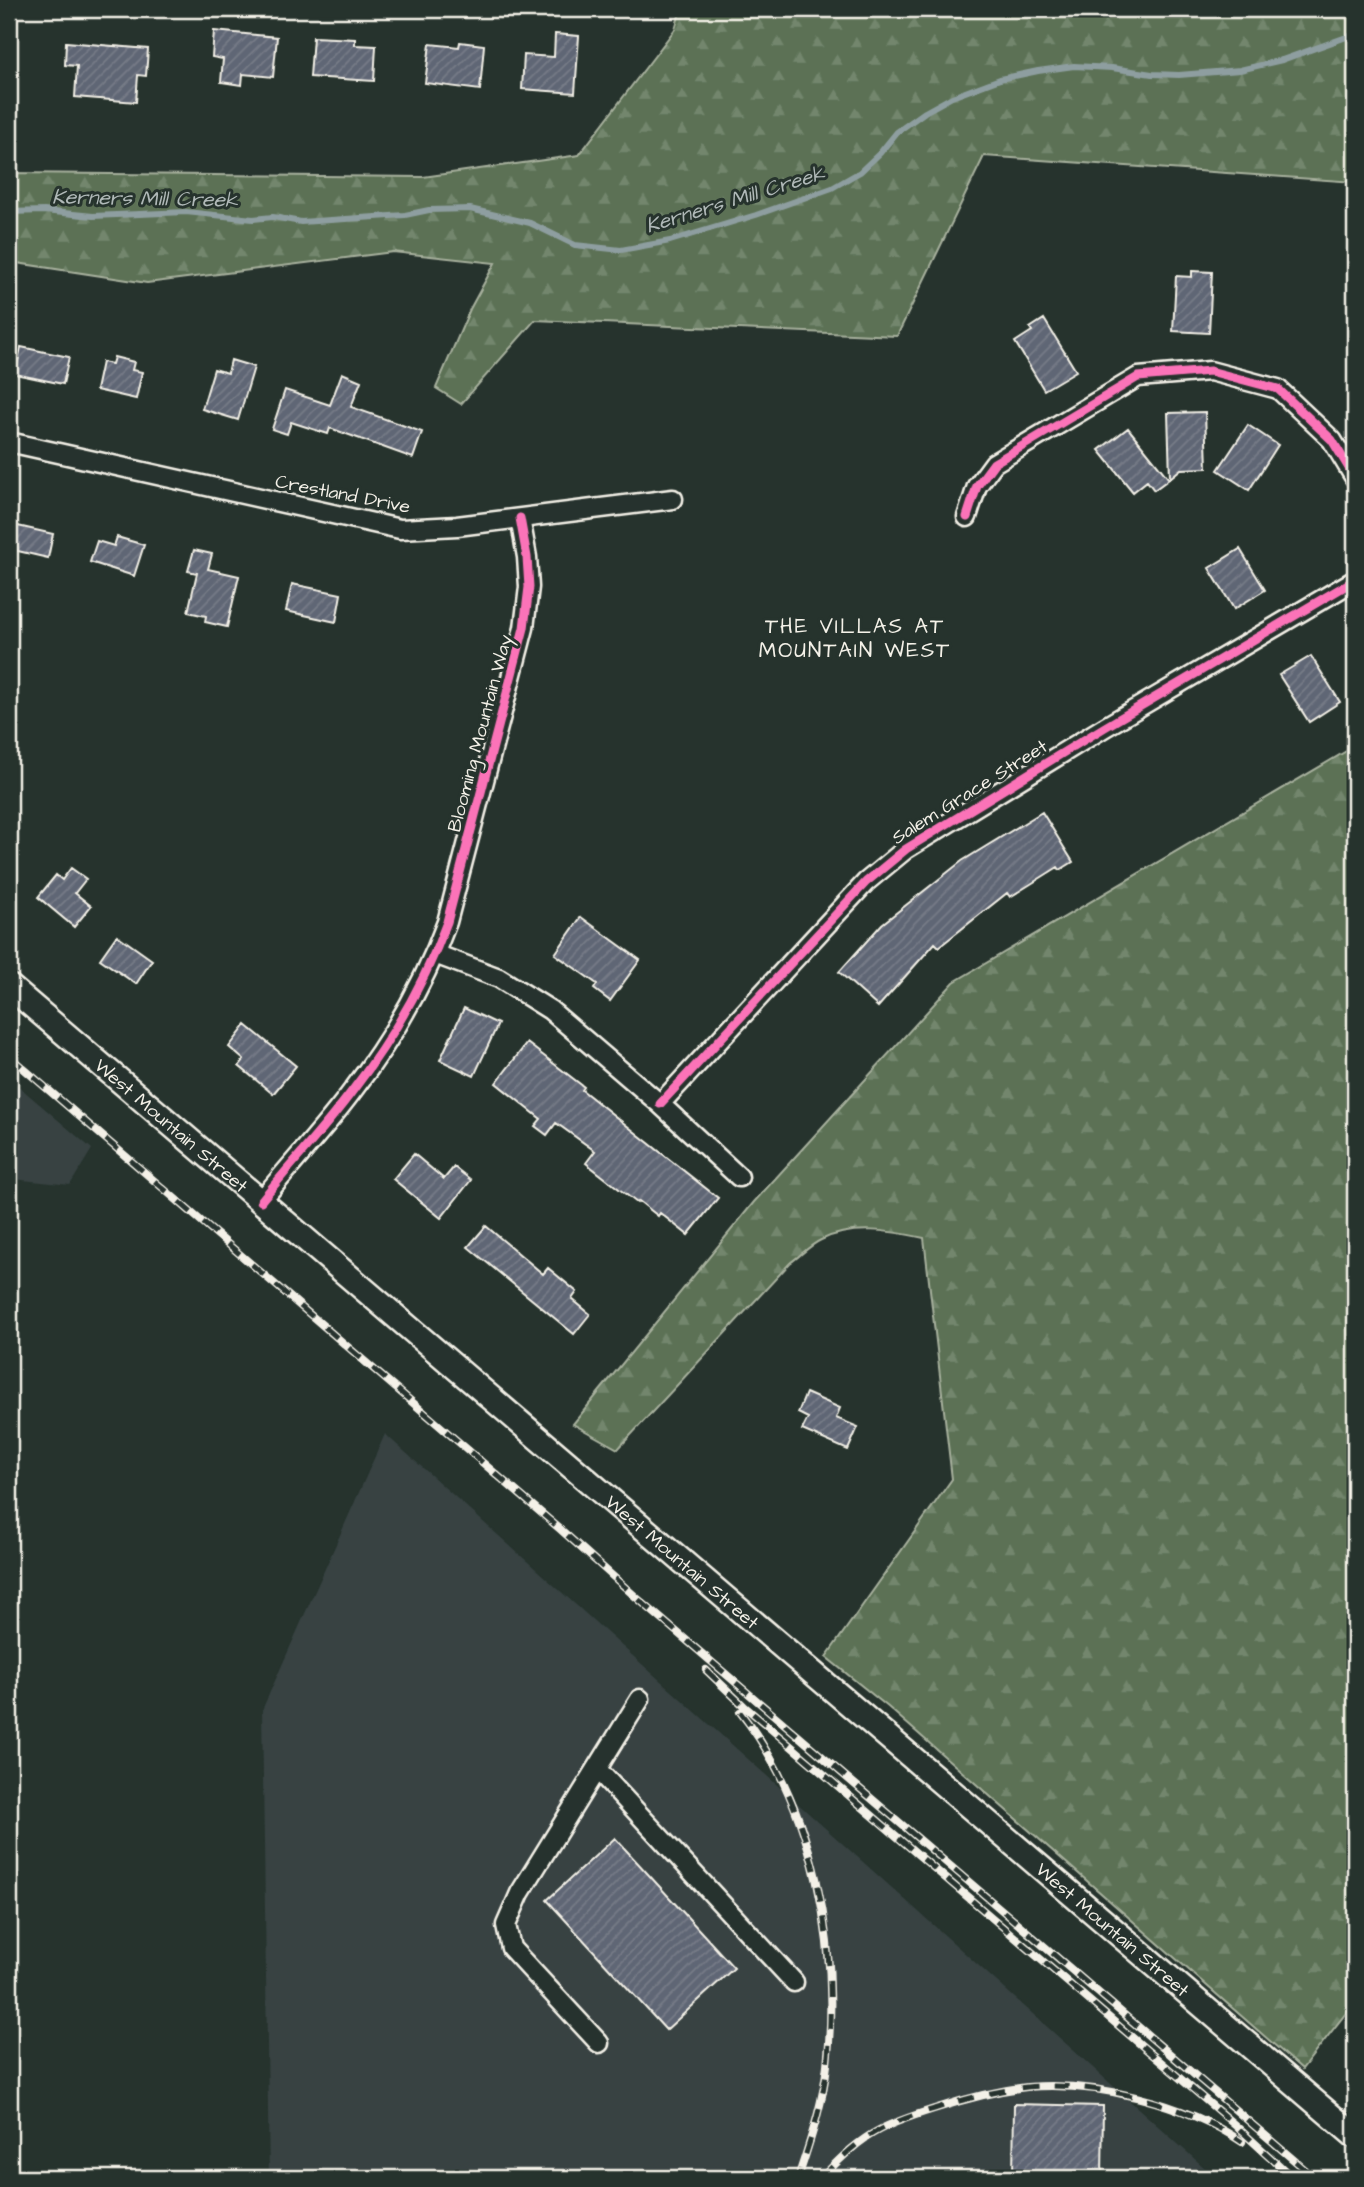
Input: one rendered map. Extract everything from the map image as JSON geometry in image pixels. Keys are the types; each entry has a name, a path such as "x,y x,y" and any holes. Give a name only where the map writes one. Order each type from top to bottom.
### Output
{"main road":[{"name":"West Mountain Street","path":"9,986 1355,2136"}],"street":[{"path":"967,517 976,486 994,463 1138,377 1210,372 1278,389 1332,440 1355,478"},
{"name":"Crestland Drive","path":"9,442 400,529 424,529 673,499"},
{"name":"Blooming Mountain Way","path":"261,1201 354,1090 409,1006 435,954 447,922 524,628 529,587 520,518"},
{"name":"Salem Grace Street","path":"660,1104 866,882 906,849 1105,727 1355,580"},
{"path":"435,954 499,978 551,1010 660,1104 739,1177"},
{"path":"599,2043 511,1948 506,1925 520,1893 640,1699"},
{"path":"597,1769 794,1982"}],"shaded area":[{"path":"9,1078 92,1149 70,1185 13,1179 9,1186"},
{"path":"385,1434 1216,2178 269,2178 262,1710"}],"green space":[{"path":"681,9 1355,9 1355,182 984,156 897,336 535,320 461,404 436,388 470,309 495,263 393,252 147,283 17,263 9,225 9,173 423,177 579,155 675,29"},
{"path":"1355,746 1355,2005 1302,2069 888,1707 826,1657 952,1479 924,1238 885,1231 859,1230 833,1235 817,1242 790,1263 618,1449 573,1424 754,1202 954,982"}],"building":[{"path":"214,31 277,37 273,77 243,74 242,85 221,82 223,59 212,57"},
{"path":"555,34 579,36 575,93 522,89 524,55 554,57"},
{"path":"313,37 355,39 355,45 376,46 374,81 310,77"},
{"path":"66,42 148,49 146,76 138,75 136,102 75,97 77,66 65,65"},
{"path":"460,42 484,45 480,90 425,83 430,44 459,47"},
{"path":"1192,271 1212,272 1209,333 1173,331 1176,276 1192,277"},
{"path":"1044,319 1076,371 1044,390 1015,342"},
{"path":"21,347 69,357 63,384 15,374"},
{"path":"114,357 134,362 132,370 142,372 136,399 96,390 102,362 112,364"},
{"path":"231,360 254,367 238,420 202,409 214,369 228,373"},
{"path":"342,373 361,381 351,407 422,432 413,458 330,428 328,434 291,422 287,434 272,429 285,390 330,405"},
{"path":"1205,412 1207,468 1181,469 1170,478 1168,413"},
{"path":"1248,425 1278,445 1249,490 1218,470"},
{"path":"1128,428 1169,479 1154,490 1147,481 1133,492 1099,450"},
{"path":"9,524 53,534 48,558 9,549"},
{"path":"117,537 144,545 134,576 90,562 97,541 114,546"},
{"path":"1240,549 1265,590 1234,609 1209,568"},
{"path":"194,550 212,554 208,569 239,576 227,627 205,622 206,616 188,612 197,573 188,571"},
{"path":"292,584 341,594 336,622 286,611"},
{"path":"1311,656 1340,702 1309,722 1279,675"},
{"path":"1042,812 1073,862 1060,870 1058,867 1010,897 1007,893 939,947 935,943 878,1007 839,972 882,924 962,861"},
{"path":"71,868 86,879 75,893 91,906 74,927 38,897 56,875 62,880"},
{"path":"581,917 640,960 610,1001 594,989 597,984 555,954"},
{"path":"117,935 152,960 136,984 100,959"},
{"path":"464,1008 498,1024 474,1076 440,1060"},
{"path":"246,1025 296,1066 273,1094 239,1066 244,1060 229,1047"},
{"path":"527,1043 718,1198 688,1235 660,1213 658,1216 639,1201 637,1203 586,1163 595,1151 556,1123 547,1135 535,1126 541,1119 496,1083"},
{"path":"414,1154 444,1179 454,1167 471,1180 441,1218 393,1179"},
{"path":"486,1226 543,1274 548,1268 577,1292 572,1299 590,1314 574,1334 468,1247"},
{"path":"806,1393 840,1408 836,1418 858,1427 848,1450 802,1430 808,1418 798,1413"},
{"path":"615,1838 734,1968 666,2030 547,1900"},
{"path":"1014,2104 1103,2106 1102,2178 1013,2178"}],"waterway":[{"name":"Kerners Mill Creek","path":"9,212 44,211 93,216 186,212 253,219 273,217 301,222 405,215 429,210 470,209 530,223 575,245 621,250 670,241 832,188 860,172 897,132 925,112 952,97 1000,79 1074,66 1179,75 1240,70 1282,60 1355,34"}],"railway":[{"path":"9,1056 1315,2178"},
{"path":"706,1670 744,1706 1236,2126 1293,2178"},
{"path":"740,1712 766,1750 787,1791 804,1835 825,1927 830,2020 827,2065 819,2108 798,2178"},
{"path":"821,2178 855,2146 892,2124 968,2099 1027,2087 1081,2088 1139,2098 1194,2116 1242,2142"}],"cycle path":[{"path":"967,517 977,486 994,463 1138,377 1210,371 1278,389 1332,440 1355,478"},
{"path":"261,1201 342,1104 381,1051 418,988 447,922 524,628 529,587 520,518"},
{"path":"660,1104 866,882 906,849 1105,727 1355,580"}],"district":[{"name":"THE VILLAS AT MOUNTAIN WEST","path":"855,638"}]}
